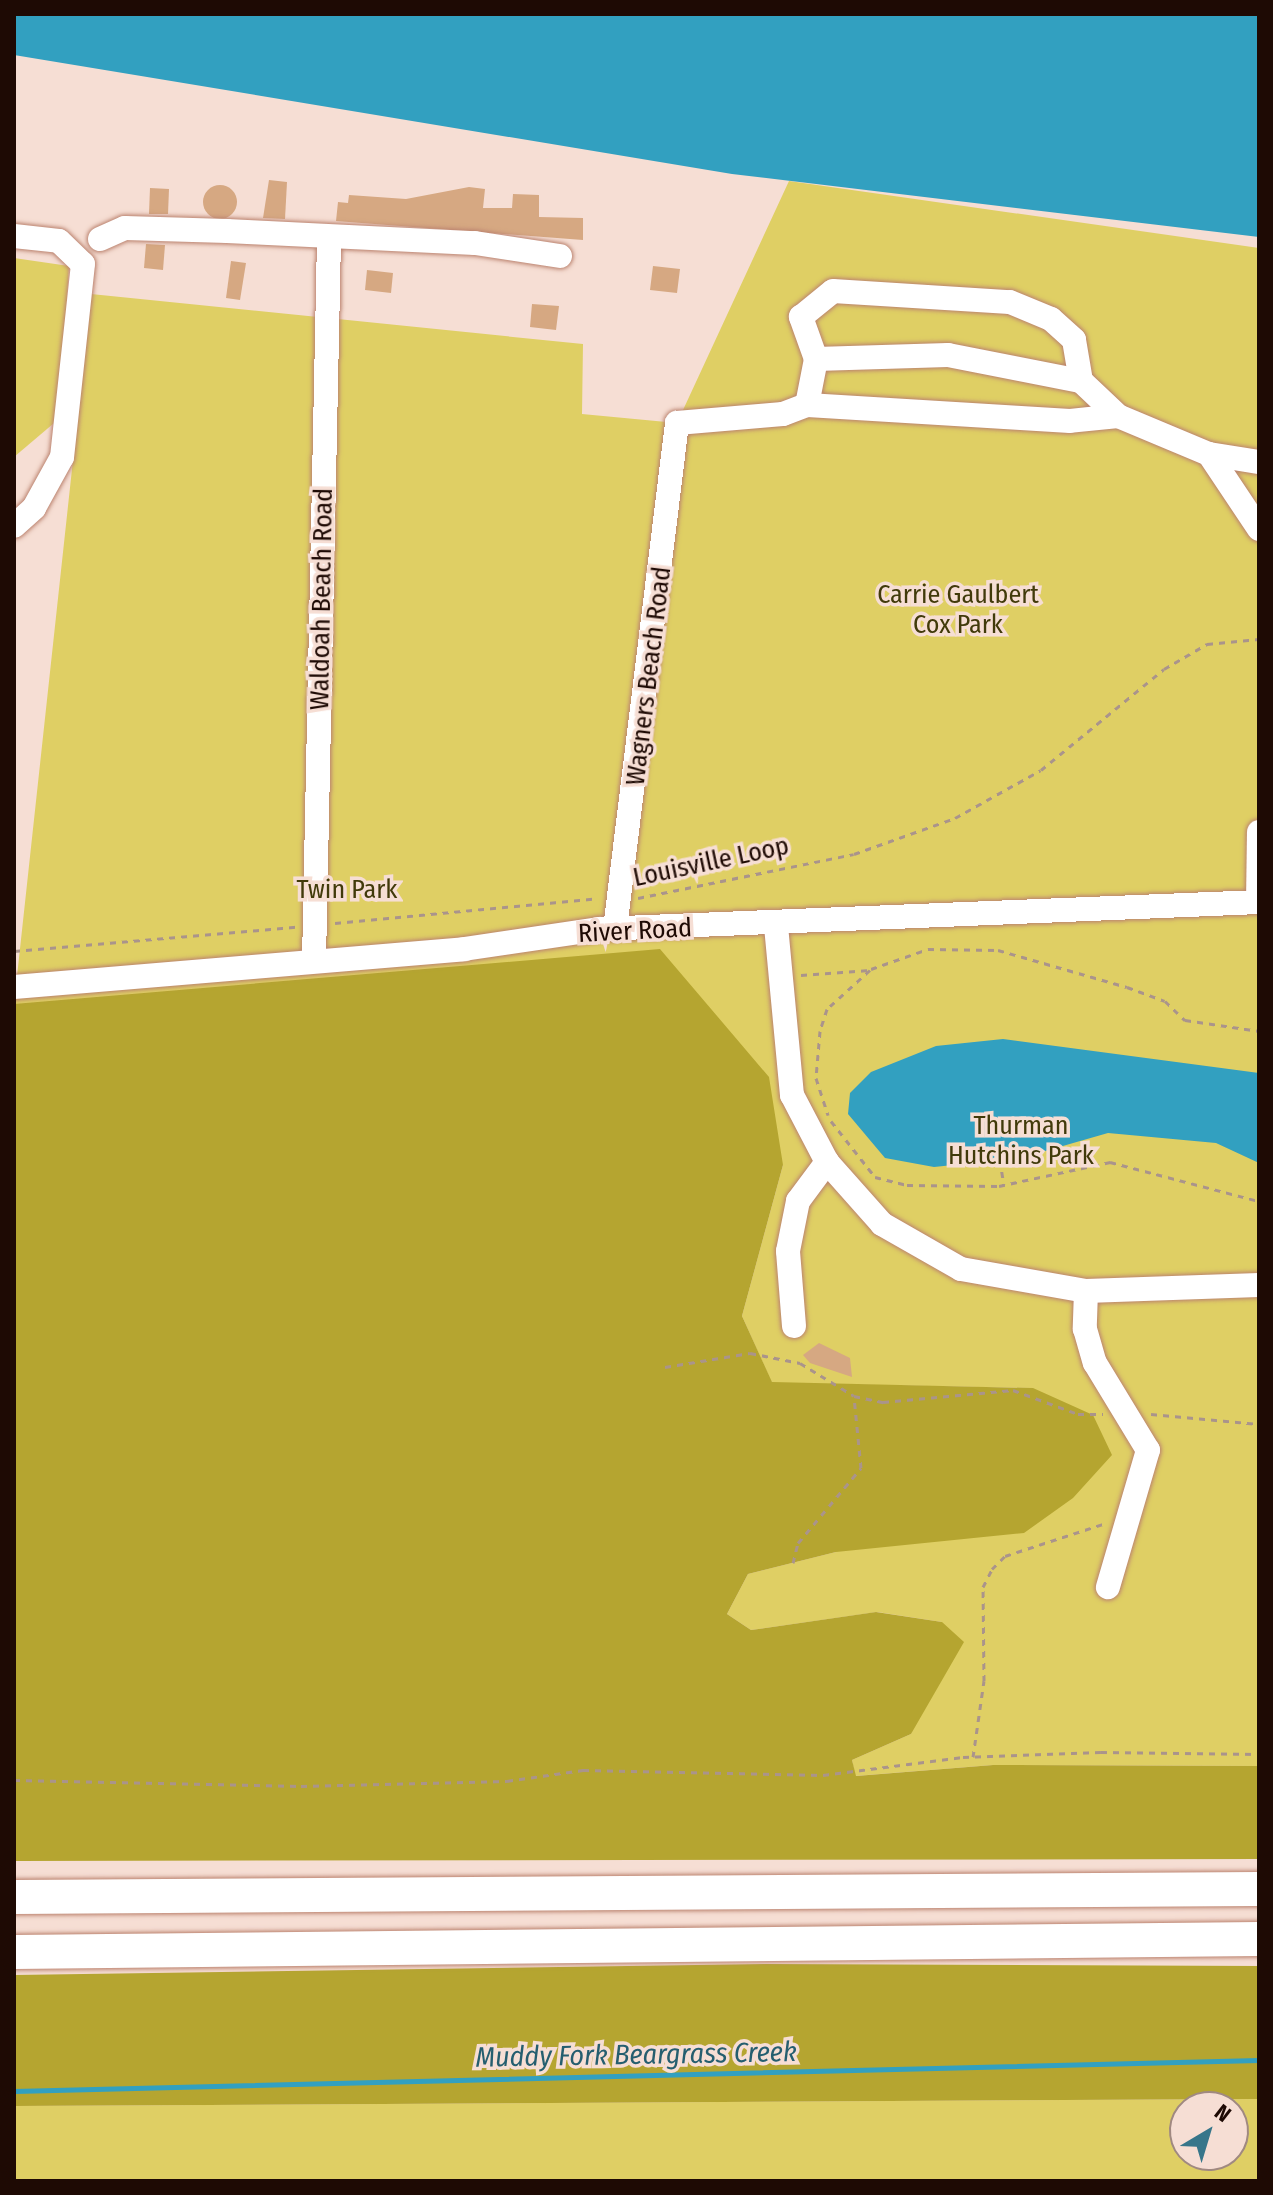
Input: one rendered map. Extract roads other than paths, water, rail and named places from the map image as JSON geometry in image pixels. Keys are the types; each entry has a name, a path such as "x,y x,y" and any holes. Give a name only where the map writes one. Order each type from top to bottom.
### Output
{"highway":[{"path":"14,1897 1259,1889"},
{"path":"14,1952 1259,1939"}],"street":[{"path":"100,239 125,228 542,248 560,256"},
{"path":"14,236 59,241 83,264 62,457 34,508 14,526"},
{"name":"Waldoah Beach Road","path":"314,961 329,237"},
{"path":"1081,381 1074,340 1051,319 1010,302 833,291 801,317 816,359 807,405 1070,421 1118,416"},
{"path":"816,359 948,355 1081,381 1118,416 1209,454 1259,462"},
{"name":"Wagners Beach Road","path":"615,929 677,423 783,414 807,405"},
{"path":"1209,454 1257,520"},
{"path":"1259,832 1259,902"},
{"name":"River Road","path":"14,987 314,961 615,929 776,926 1259,902"},
{"path":"776,926 777,974 792,1095 827,1162 882,1224 961,1269 1086,1291 1259,1285"},
{"path":"794,1326 788,1251 798,1201 827,1162"},
{"path":"1086,1291 1085,1329 1095,1363 1148,1450 1108,1587"}],"water":[{"path":"14,14 1259,14 1259,237 732,174 14,55"},
{"path":"1003,1039 1259,1073 1259,1163 1216,1143 1108,1133 1021,1158 934,1167 885,1158 848,1114 850,1093 871,1072 936,1046"}],"waterway":[{"name":"Muddy Fork Beargrass Creek","path":"14,2091 1259,2060"}],"park label":[{"name":"Carrie Gaulbert Cox Park","path":"958,610"},
{"name":"Twin Park","path":"347,890"},
{"name":"Thurman Hutchins Park","path":"1021,1141"}]}
